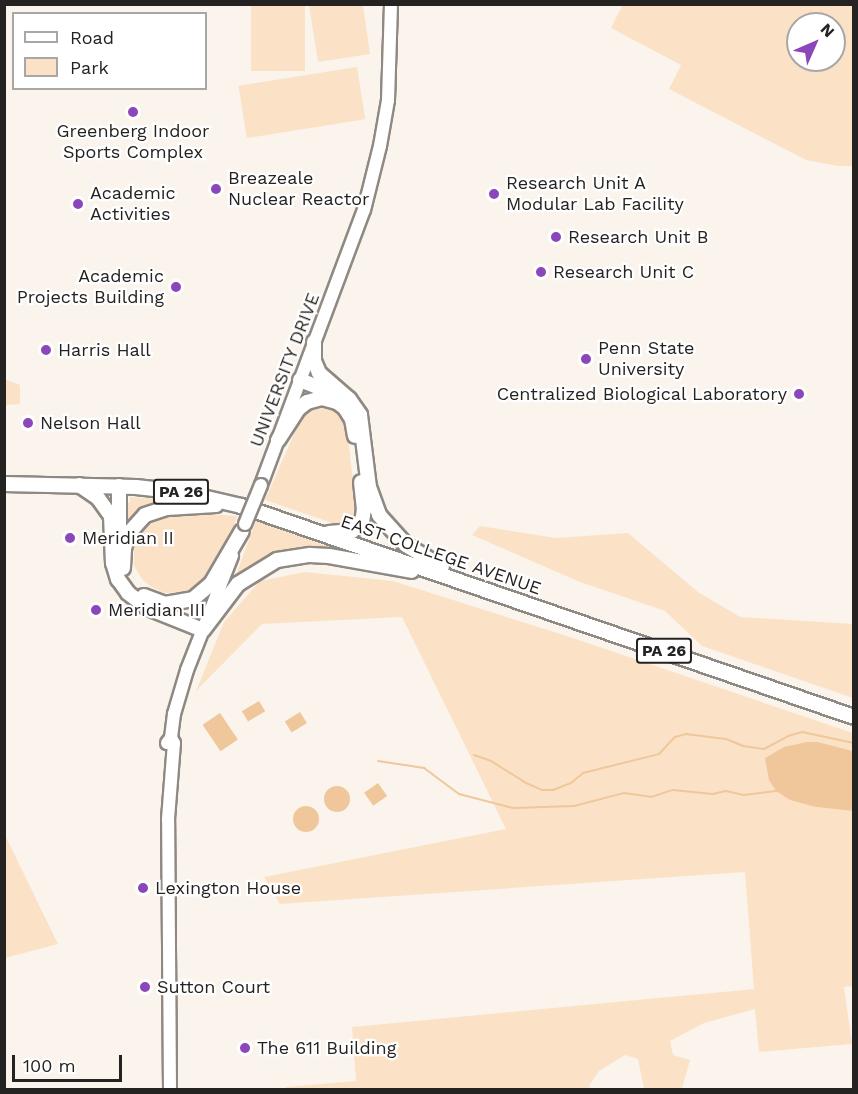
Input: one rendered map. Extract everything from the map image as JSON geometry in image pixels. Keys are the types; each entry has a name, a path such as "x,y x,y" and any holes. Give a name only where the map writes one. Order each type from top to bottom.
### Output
{"main road":[{"name":"UNIVERSITY DRIVE","path":"170,1089 168,819 164,797 167,743 171,738 178,698 203,630 261,485 357,231 380,146 390,81 392,4"},
{"path":"314,342 314,361 319,373 344,395 360,415 369,487 380,514 397,536 417,553 475,586"},
{"path":"300,380 333,394 344,395"},
{"path":"278,440 293,415 312,399 322,398 337,402 352,419 364,503 363,519 351,531 321,533"},
{"name":"EAST COLLEGE AVENUE","path":"4,484 119,486 181,492 241,506 854,717"},
{"path":"79,485 98,498 111,516 113,563 118,579 128,593 148,608 203,630 222,602 244,579 263,566 294,556 329,556 456,579"},
{"path":"119,486 119,550 123,568 133,586 146,597 165,604 186,602 211,584 243,528"},
{"path":"123,568 128,534 136,522 151,512 181,506 241,506"}],"green space":[{"path":"623,4 853,5 853,166 838,166 806,160 669,89 681,65 611,28"},
{"path":"251,5 305,5 305,71 251,71"},
{"path":"309,5 363,5 370,54 318,62"},
{"path":"357,67 365,119 247,138 238,86"},
{"path":"4,379 20,385 20,404 5,405"},
{"path":"319,405 337,408 346,420 357,515 348,526 341,526 265,500 302,416 311,408"},
{"path":"130,497 184,503 167,504 124,536 123,503 130,502"},
{"path":"181,512 237,516 229,545 212,575 199,587 183,592 164,593 142,579 134,566 134,541 139,531 154,517"},
{"path":"256,521 358,557 316,548 291,551 269,557 233,583"},
{"path":"480,526 556,538 628,533 698,592 740,617 853,624 853,698 702,646 665,611 580,582 472,535"},
{"path":"305,572 393,581 573,638 853,733 853,751 818,742 765,758 816,807 853,811 853,986 844,987 852,1044 759,1052 755,1009 704,1023 670,1041 673,1055 690,1060 682,1089 644,1089 638,1059 625,1055 599,1071 589,1086 591,1089 287,1089 286,1087 356,1081 352,1027 754,989 745,872 280,904 264,877 506,829 402,617 262,624 196,691 224,622 260,581"},
{"path":"4,833 58,944 5,958 4,958"}],"shaded area":[{"path":"259,701 265,711 248,722 242,711"},
{"path":"300,712 307,723 292,733 285,722"},
{"path":"220,713 238,740 220,751 203,725"},
{"path":"818,742 853,751 853,811 816,807 790,800 776,791 769,780 765,758 784,747"},
{"path":"378,783 387,796 373,806 364,793"},
{"path":"337,786 346,790 350,799 346,808 337,812 328,808 324,799 328,790"},
{"path":"306,806 315,810 319,819 315,828 306,832 297,828 293,819 297,810"}],"waterway":[{"path":"474,755 491,761 524,782 542,790 553,790 571,783 583,773 659,754 675,737 686,734 726,739 743,746 764,749 788,736 802,732 854,743"},
{"path":"378,761 424,768 459,794 513,808 574,806 624,793 651,797 673,790 713,794 726,791 744,795 776,791"}],"place":[{"name":"Greenberg Indoor Sports Complex","path":"133,112"},
{"name":"Breazeale Nuclear Reactor","path":"216,189"},
{"name":"Research Unit A Modular Lab Facility","path":"494,194"},
{"name":"Academic Activities","path":"78,204"},
{"name":"Research Unit B","path":"556,237"},
{"name":"Research Unit C","path":"541,272"},
{"name":"Academic Projects Building","path":"176,287"},
{"name":"Harris Hall","path":"46,350"},
{"name":"Penn State University","path":"586,359"},
{"name":"Centralized Biological Laboratory","path":"799,394"},
{"name":"Nelson Hall","path":"28,423"},
{"name":"Meridian II","path":"70,538"},
{"name":"Meridian III","path":"96,610"},
{"name":"Lexington House","path":"143,888"},
{"name":"Sutton Court","path":"145,987"},
{"name":"The 611 Building","path":"245,1048"}]}
